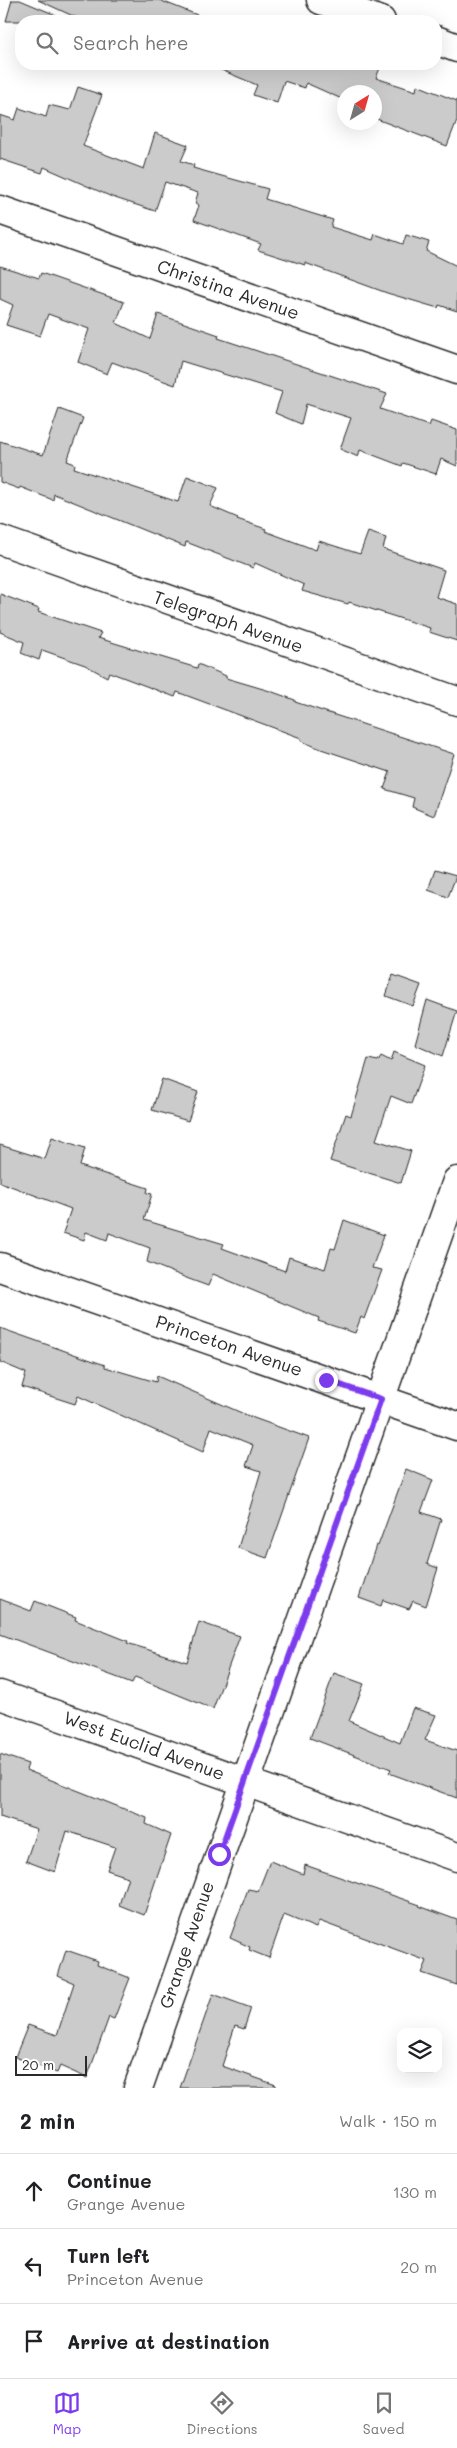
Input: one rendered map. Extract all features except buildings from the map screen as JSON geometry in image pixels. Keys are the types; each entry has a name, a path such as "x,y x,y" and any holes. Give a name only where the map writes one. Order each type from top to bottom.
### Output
{"street":[{"path":"321,0 365,15"},
{"path":"442,42 457,48"},
{"name":"Christina Avenue","path":"0,210 457,370"},
{"name":"Telegraph Avenue","path":"0,540 457,701"},
{"name":"Grange Avenue","path":"138,2088 457,1180"},
{"name":"Princeton Avenue","path":"0,1267 457,1426"},
{"name":"West Euclid Avenue","path":"0,1695 457,1857"}],"route":[{"path":"219,1854 381,1399 326,1380"}]}
